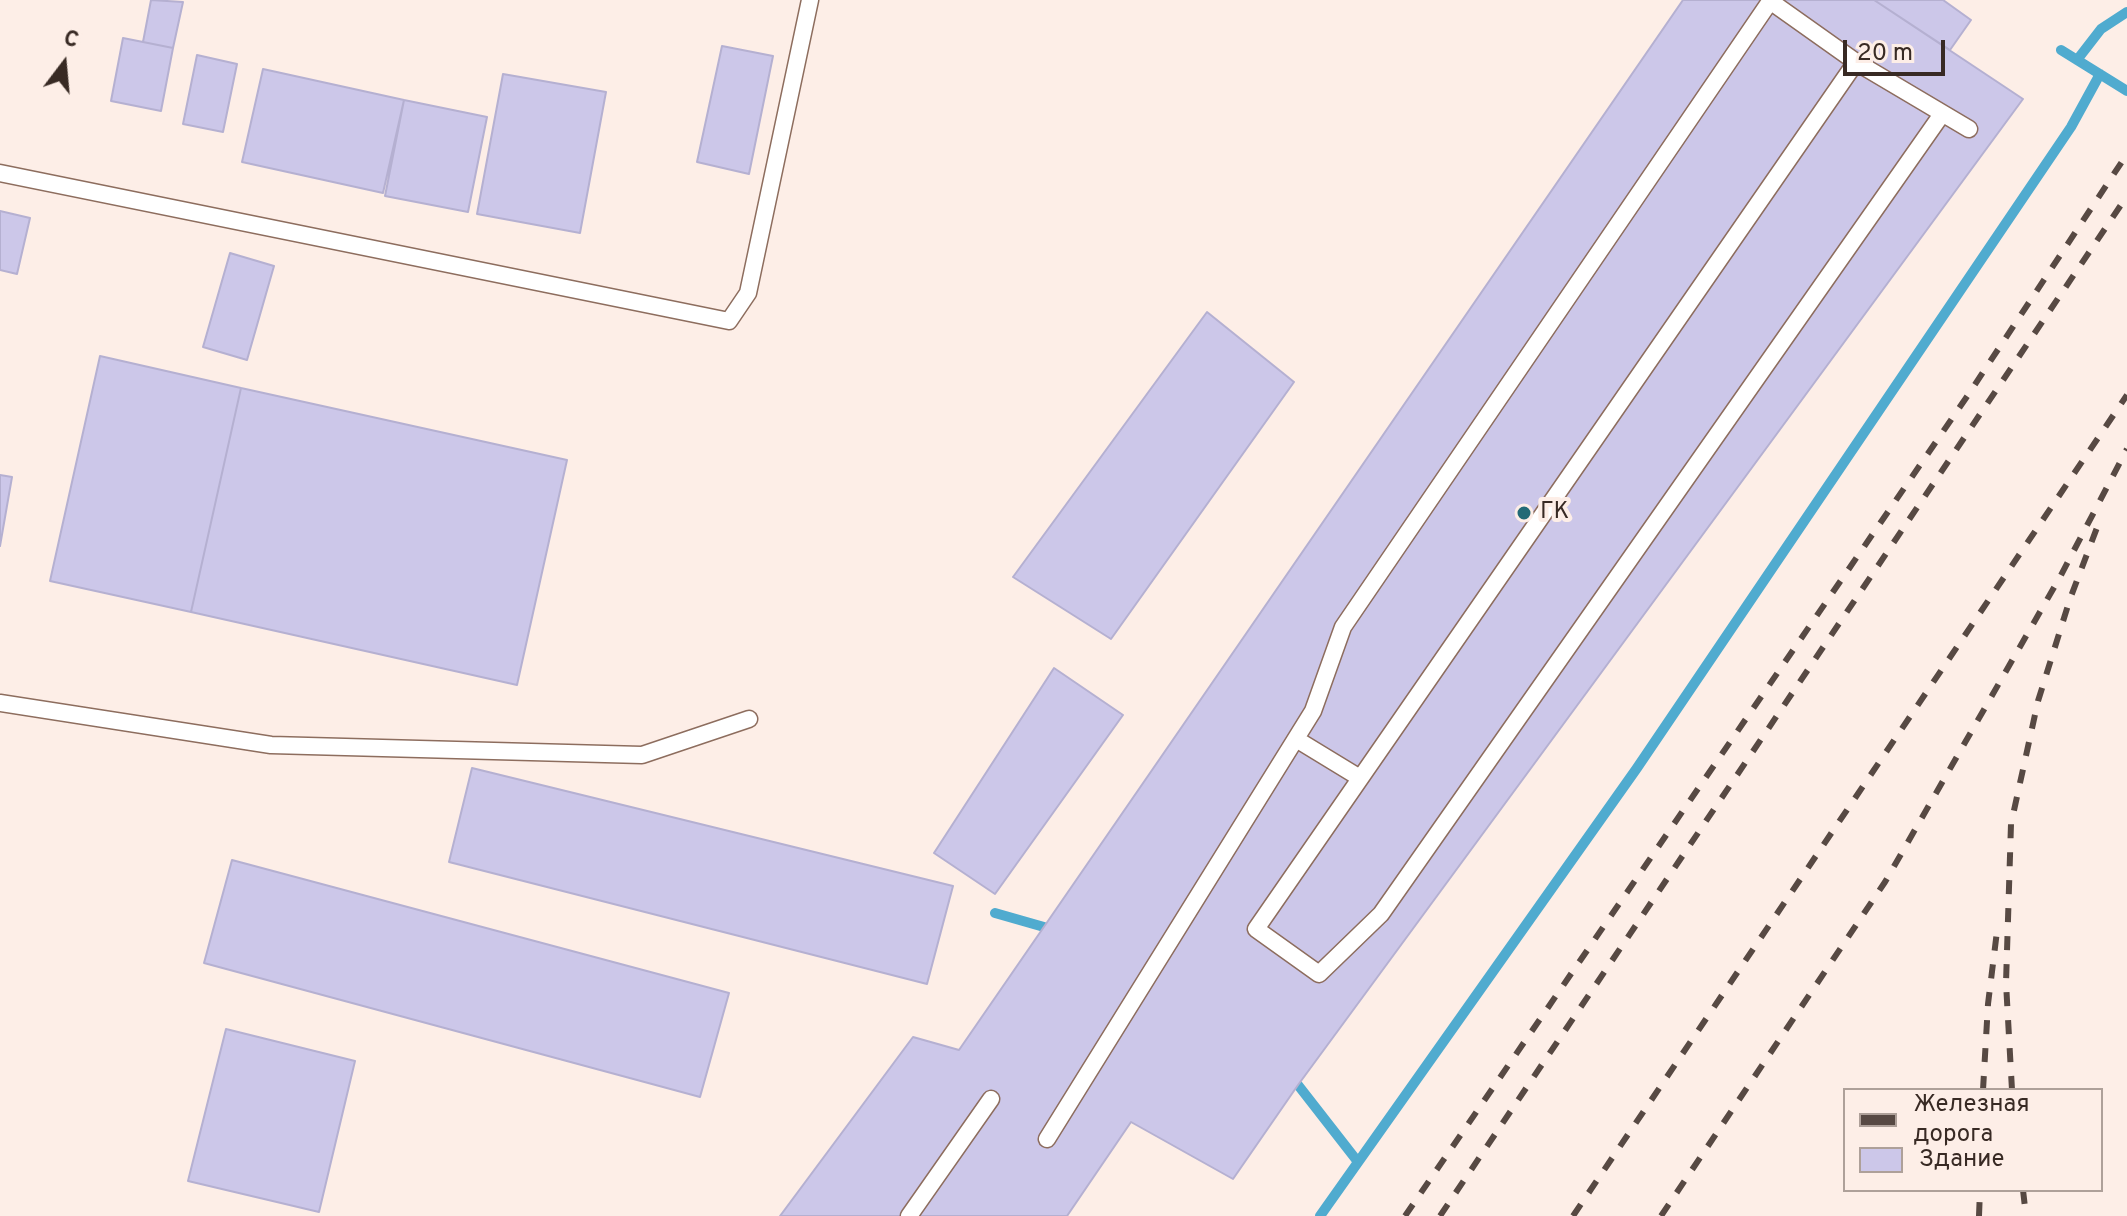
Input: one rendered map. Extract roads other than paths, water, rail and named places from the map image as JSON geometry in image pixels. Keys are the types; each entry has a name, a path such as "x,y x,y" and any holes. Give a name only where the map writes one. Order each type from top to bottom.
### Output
{"lane":[{"path":"0,173 729,321 748,293 810,0"},
{"path":"1047,1139 1313,711 1343,627 1771,0 1856,62 1969,129"},
{"path":"1856,62 1256,929 1319,974 1381,914 1942,114"},
{"path":"0,703 271,745 642,755 749,719"},
{"path":"1296,739 1360,778"},
{"path":"909,1216 991,1099"}],"waterway":[{"path":"2077,60 2101,29 2127,12"},
{"path":"2061,50 2127,91"},
{"path":"1320,1216 1637,768 2071,127 2100,74"},
{"path":"995,913 1044,927"},
{"path":"1298,1085 1358,1162"}],"railway":[{"path":"1405,1216 1966,398 2127,154"},
{"path":"1440,1216 2127,196"},
{"path":"1573,1216 2127,395"},
{"path":"1661,1216 1885,882 2060,577 2127,449"},
{"path":"2012,1088 2006,983 2011,824 2038,701 2070,599 2098,525"},
{"path":"1983,1088 1988,1004 1998,923"},
{"path":"1979,1216 1980,1192"},
{"path":"2023,1192 2026,1216"}],"place":[{"name":"ГК","path":"1524,513"}]}
